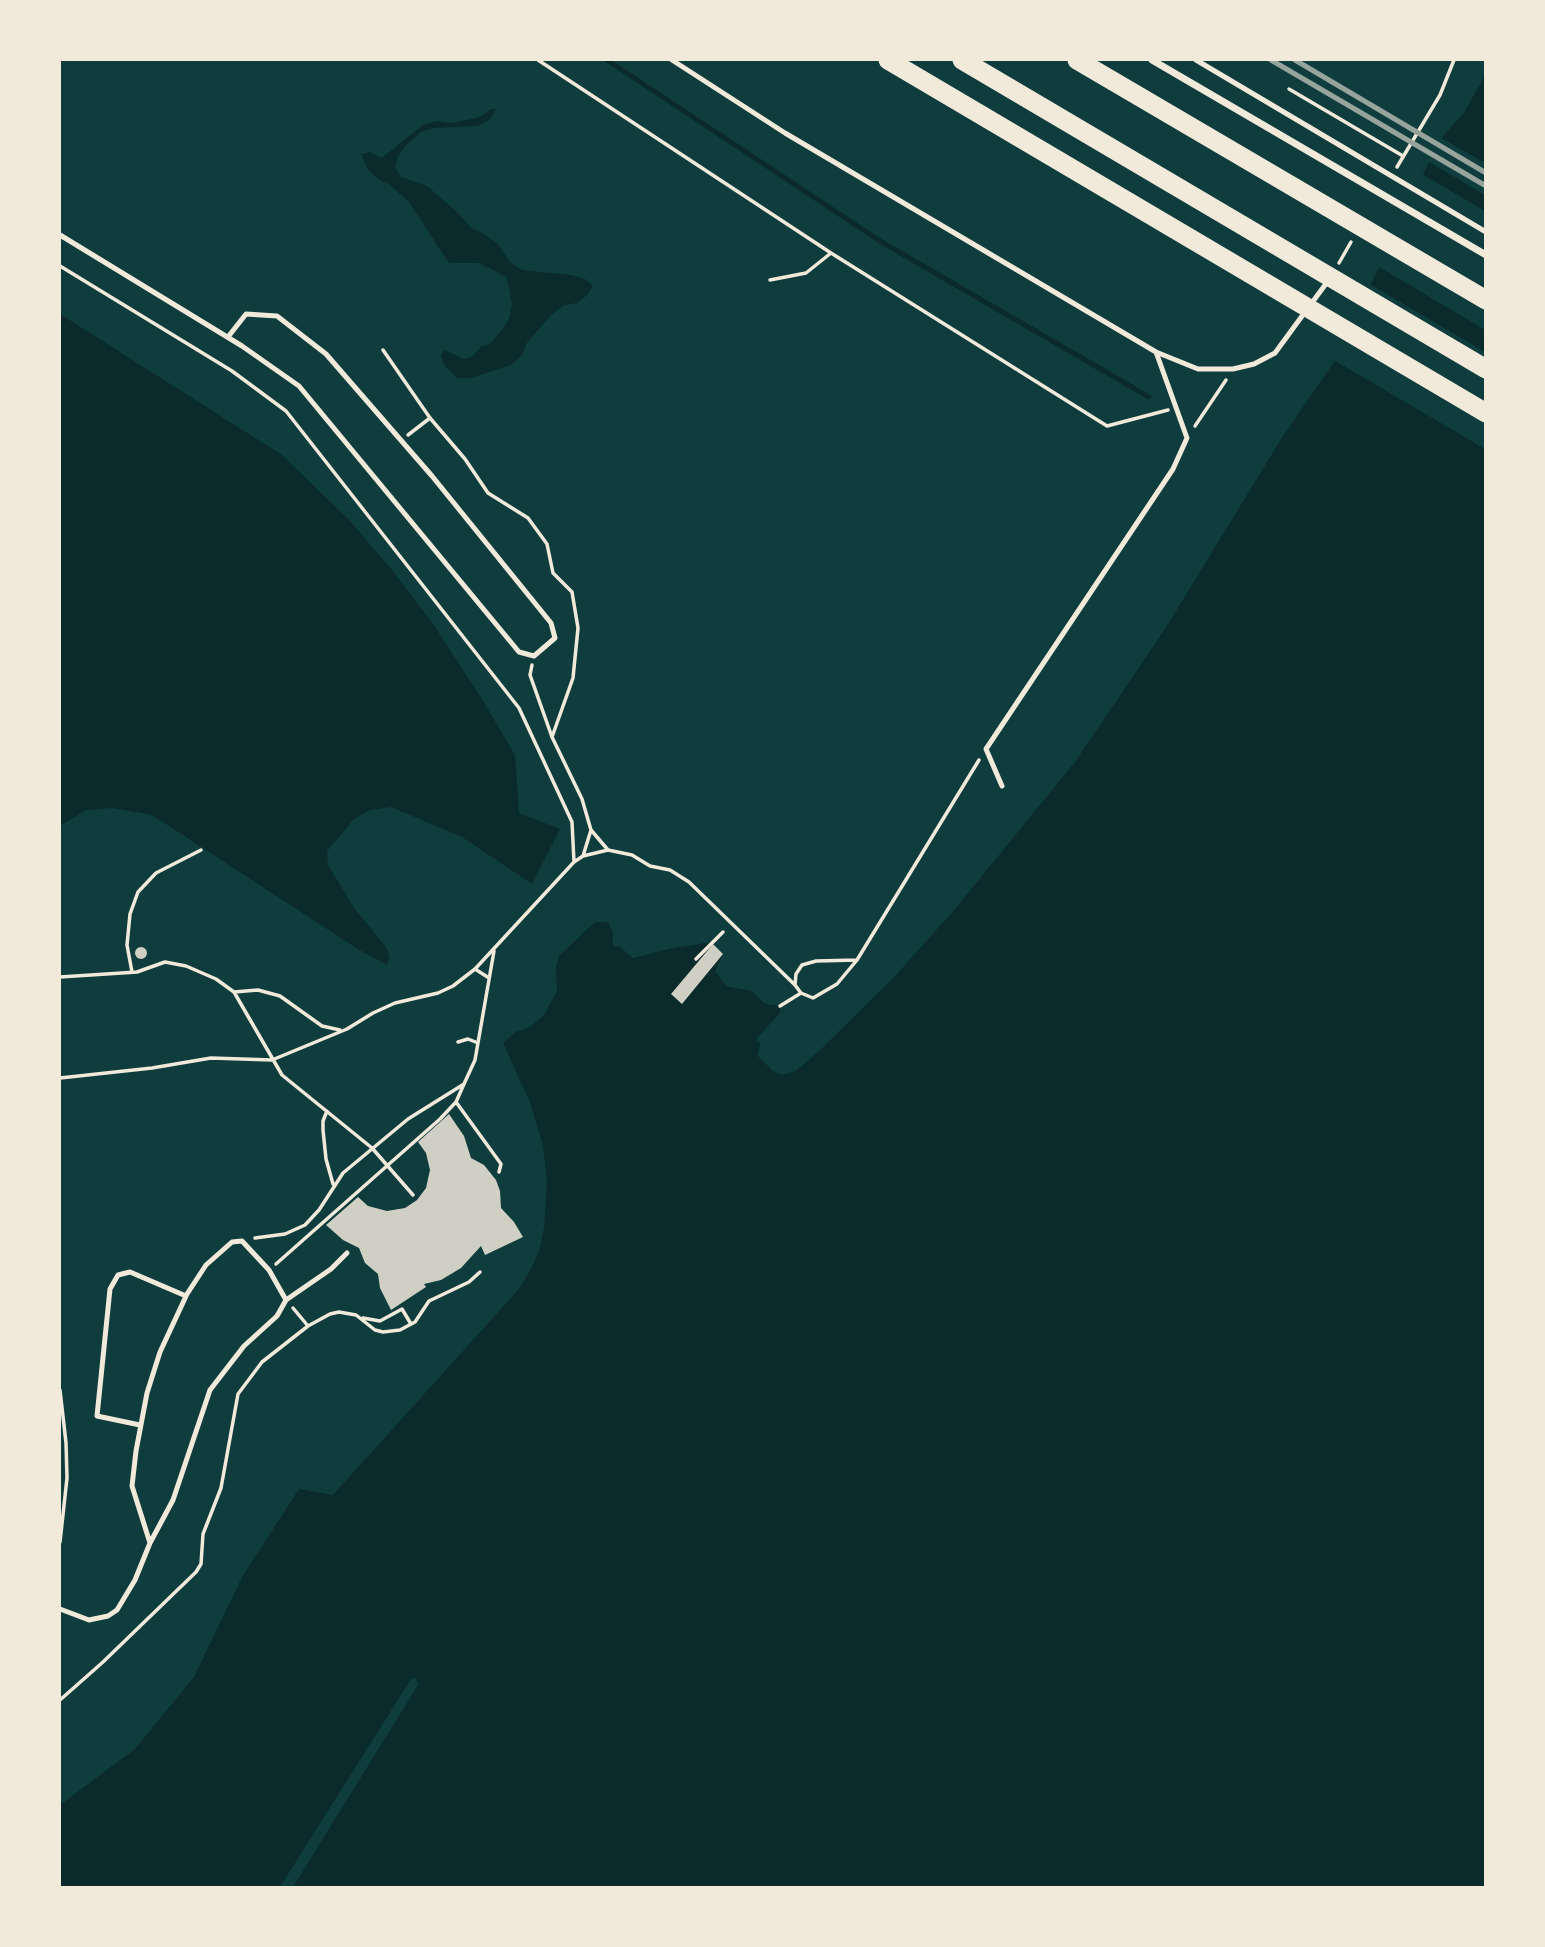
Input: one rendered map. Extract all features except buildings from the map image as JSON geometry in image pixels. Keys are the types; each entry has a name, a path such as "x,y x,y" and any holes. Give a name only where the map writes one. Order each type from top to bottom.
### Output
{"highway":[{"path":"888,60 1486,413"},
{"path":"961,60 1486,369"},
{"path":"1077,60 1486,300"}],"street":[{"path":"1152,60 1486,255"}],"lane":[{"path":"672,60 785,133 1156,352 1198,369 1233,369 1254,364 1275,353 1333,274"},
{"path":"1196,60 1486,232"},
{"path":"60,235 228,337 299,386 519,652 534,656 555,638 551,623 326,354 277,316 246,314 228,337"},
{"path":"1002,786 986,749 1173,469 1187,438 1156,352"},
{"path":"150,1543 132,1486 140,1425 160,1352 186,1296 206,1265 232,1242 242,1241 269,1270 286,1300"},
{"path":"60,1609 89,1620 108,1616 117,1610 135,1580 150,1543 173,1500 210,1390 244,1346 276,1315 286,1300 331,1269 346,1252"},
{"path":"140,1425 97,1416 110,1289 118,1275 130,1272 186,1296"}],"path":[{"path":"538,60 831,253 1107,426 1177,408"},
{"path":"1289,89 1403,156"},
{"path":"771,280 806,273 831,253"},
{"path":"60,266 232,371 286,411 519,708 572,822 574,862"},
{"path":"383,350 430,418 488,493 528,518 547,544 553,573 572,592 578,628 573,678 552,737"},
{"path":"1187,438 1233,369"},
{"path":"401,441 430,418"},
{"path":"534,656 530,676 552,737 582,799 591,830 608,850"},
{"path":"60,1078 152,1068 211,1058 262,1061 272,1059 342,1030 395,1003 438,993 453,986 475,969 574,862 583,856 608,850 632,855 650,866 670,870 689,882 801,993 813,998 837,984 857,960 986,749"},
{"path":"583,856 591,830"},
{"path":"132,972 127,945 130,914 138,892 156,873 201,850"},
{"path":"696,959 723,932"},
{"path":"269,1270 456,1102 475,1060 494,948"},
{"path":"795,985 796,974 802,965 816,961 857,960"},
{"path":"60,977 132,972 165,962 186,966 216,979 234,992 282,1075 372,1148 413,1195"},
{"path":"475,969 489,978"},
{"path":"234,992 258,989 279,996 322,1026 342,1030"},
{"path":"780,1006 801,993"},
{"path":"458,1042 468,1039 478,1043"},
{"path":"242,1241 285,1234 305,1226 319,1210 342,1173 408,1119 464,1084"},
{"path":"456,1102 500,1164 499,1172"},
{"path":"327,1111 323,1130 326,1160 333,1186"},
{"path":"361,1318 375,1330 400,1330 420,1316 429,1301 469,1282 480,1272"},
{"path":"286,1300 308,1326"},
{"path":"60,1700 103,1662 196,1572 201,1564 203,1534 221,1488 238,1394 262,1362 308,1326 334,1313 349,1313 380,1321 402,1309 411,1324"},
{"path":"60,1390 67,1478 60,1542"}],"water":[{"path":"1485,75 1485,1887 60,1887 60,1805 135,1749 194,1677 242,1577 299,1489 333,1495 519,1289 532,1267 544,1228 547,1182 543,1145 530,1102 503,1043 544,1015 557,991 556,967 559,956 595,922 608,922 613,932 613,946 620,947 633,958 668,949 713,944 723,954 715,971 726,986 752,991 765,1004 780,1006 780,1013 756,1039 760,1043 758,1056 773,1071 782,1075 796,1071 818,1052 896,975 955,909 1075,762 1165,629 1283,436 1334,362 1436,147 1464,113"},
{"path":"491,109 496,109 489,120 477,126 433,128 421,132 398,156 395,167 401,177 427,186 471,228 499,245 510,262 522,270 571,275 585,279 593,286 577,303 564,305 551,315 526,344 523,354 511,365 471,378 457,378 444,365 441,356 444,350 464,359 472,357 481,347 491,343 502,330 509,319 512,305 507,277 479,263 449,263 409,202 368,170 361,154 369,152 382,158 423,125 480,117"},
{"path":"60,314 282,455 350,521 392,570 433,624 515,755 519,813 560,829 532,884 462,837 391,807 370,810 354,819 327,851 328,865 354,908 386,947 390,957 387,965 361,951 152,815 113,808 86,810 60,826"}],"pier":[{"path":"1438,136 1485,163 1485,195 1426,160"},
{"path":"1420,173 1485,211 1485,330 1376,265"},
{"path":"1368,283 1485,352 1485,449 1332,359"},
{"path":"416,1678 418,1685 293,1887 280,1887 411,1679"}],"waterway":[{"path":"607,60 880,241 1149,397"}],"railway":[{"path":"1271,60 1486,186"},
{"path":"1295,60 1486,173"}]}
